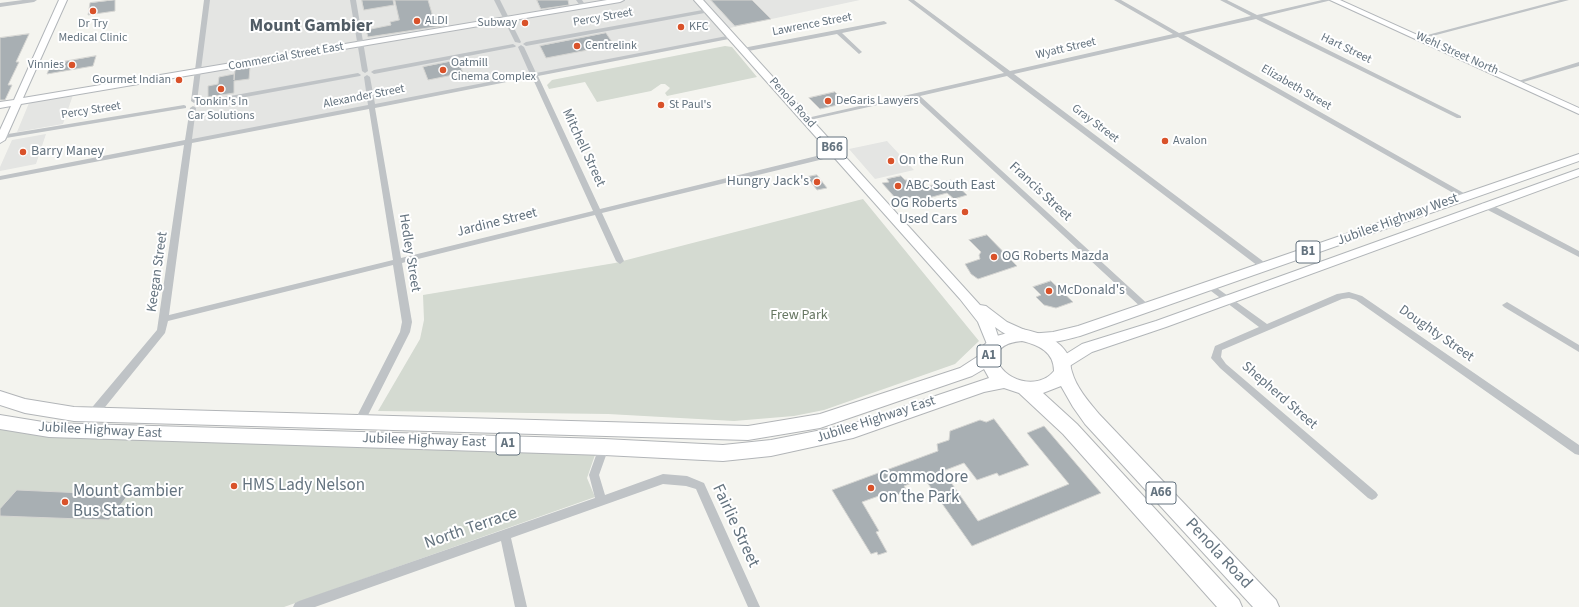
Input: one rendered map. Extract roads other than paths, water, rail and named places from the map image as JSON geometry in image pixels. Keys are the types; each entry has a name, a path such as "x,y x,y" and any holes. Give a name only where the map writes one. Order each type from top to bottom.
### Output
{"highway":[{"name":"A1","path":"1028,337 1002,338 991,351 996,373 1016,385 1046,387 1054,383 1063,368"},
{"path":"1028,337 1054,349 1061,357 1063,368"},
{"name":"Jubilee Highway East","path":"0,422 49,430 494,435 748,433 820,421 966,372 991,351"},
{"name":"Penola Road","path":"1063,368 1079,402 1092,419 1268,607"},
{"name":"Jubilee Highway East","path":"0,398 25,406 74,414 359,422 604,447 723,453 771,448 853,431 982,386 1016,385"},
{"name":"Penola Road","path":"1016,385 1070,428 1231,607"},
{"path":"723,453 725,433"}],"main road":[{"name":"Penola Road","path":"698,0 808,120 965,296 985,320 991,351"},
{"name":"Jubilee Highway West","path":"1028,337 1068,335 1579,157"},
{"name":"Jubilee Highway West","path":"1063,368 1088,348 1579,172"},
{"name":"Penola Road","path":"965,296 1002,325 1028,337"}],"street":[{"path":"0,5 34,0"},
{"path":"1,139 63,0"},
{"name":"Keegan Street","path":"93,414 162,331 190,141 190,105 198,72 207,0"},
{"name":"Hedley Street","path":"353,0 363,74 372,106 407,322 405,332 359,422"},
{"name":"Mitchell Street","path":"497,0 535,75 620,261"},
{"name":"Commercial Street East","path":"0,105 507,19 581,3 620,0"},
{"name":"Gray Street","path":"911,0 1010,73 1265,267"},
{"name":"Elizabeth Street","path":"1117,0 1465,196"},
{"name":"Hart Street","path":"1222,0 1459,118"},
{"name":"Wyatt Street","path":"808,120 1179,34 1335,0"},
{"name":"Wehl Street North","path":"1335,0 1579,111"},
{"path":"1419,38 1566,0"},
{"name":"Percy Street","path":"1,139 708,11"},
{"name":"Lawrence Street","path":"743,50 884,23"},
{"path":"838,32 859,52"},
{"name":"Alexander Street","path":"0,178 732,37"},
{"path":"1518,82 1579,64"},
{"name":"Francis Street","path":"915,95 1146,308"},
{"name":"Jardine Street","path":"164,319 836,152"},
{"path":"1485,205 1579,254"},
{"path":"1210,286 1265,327"},
{"name":"Doughty Street","path":"1265,327 1340,296 1349,295 1359,298 1579,451"},
{"path":"1507,305 1579,349"},
{"name":"Shepherd Street","path":"1265,327 1221,346 1217,352 1216,358 1228,371 1372,495"},
{"path":"601,501 594,475 604,447"},
{"name":"Fairlie Street","path":"601,501 663,479 687,481 700,486 754,607"},
{"name":"North Terrace","path":"299,607 601,501"},
{"path":"504,535 521,607"}],"place":[{"name":"Dr Try Medical Clinic","path":"93,11"},
{"name":"ALDI","path":"417,21"},
{"name":"Subway","path":"525,23"},
{"name":"KFC","path":"681,27"},
{"name":"Centrelink","path":"577,46"},
{"name":"Vinnies","path":"72,65"},
{"name":"Oatmill Cinema Complex","path":"443,70"},
{"name":"Gourmet Indian","path":"179,80"},
{"name":"Tonkin's In Car Solutions","path":"221,89"},
{"name":"DeGaris Lawyers","path":"828,101"},
{"name":"St Paul's","path":"661,105"},
{"name":"Avalon","path":"1165,141"},
{"name":"Barry Maney","path":"23,152"},
{"name":"On the Run","path":"891,161"},
{"name":"Hungry Jack's","path":"817,182"},
{"name":"ABC South East","path":"898,186"},
{"name":"OG Roberts Used Cars","path":"965,212"},
{"name":"OG Roberts Mazda","path":"994,257"},
{"name":"McDonald's","path":"1049,291"},
{"name":"HMS Lady Nelson","path":"234,486"},
{"name":"Commodore on the Park","path":"871,488"},
{"name":"Mount Gambier Bus Station","path":"65,502"}],"district":[{"name":"Mount Gambier","path":"311,27"}],"park label":[{"name":"Frew Park","path":"799,316"}]}
